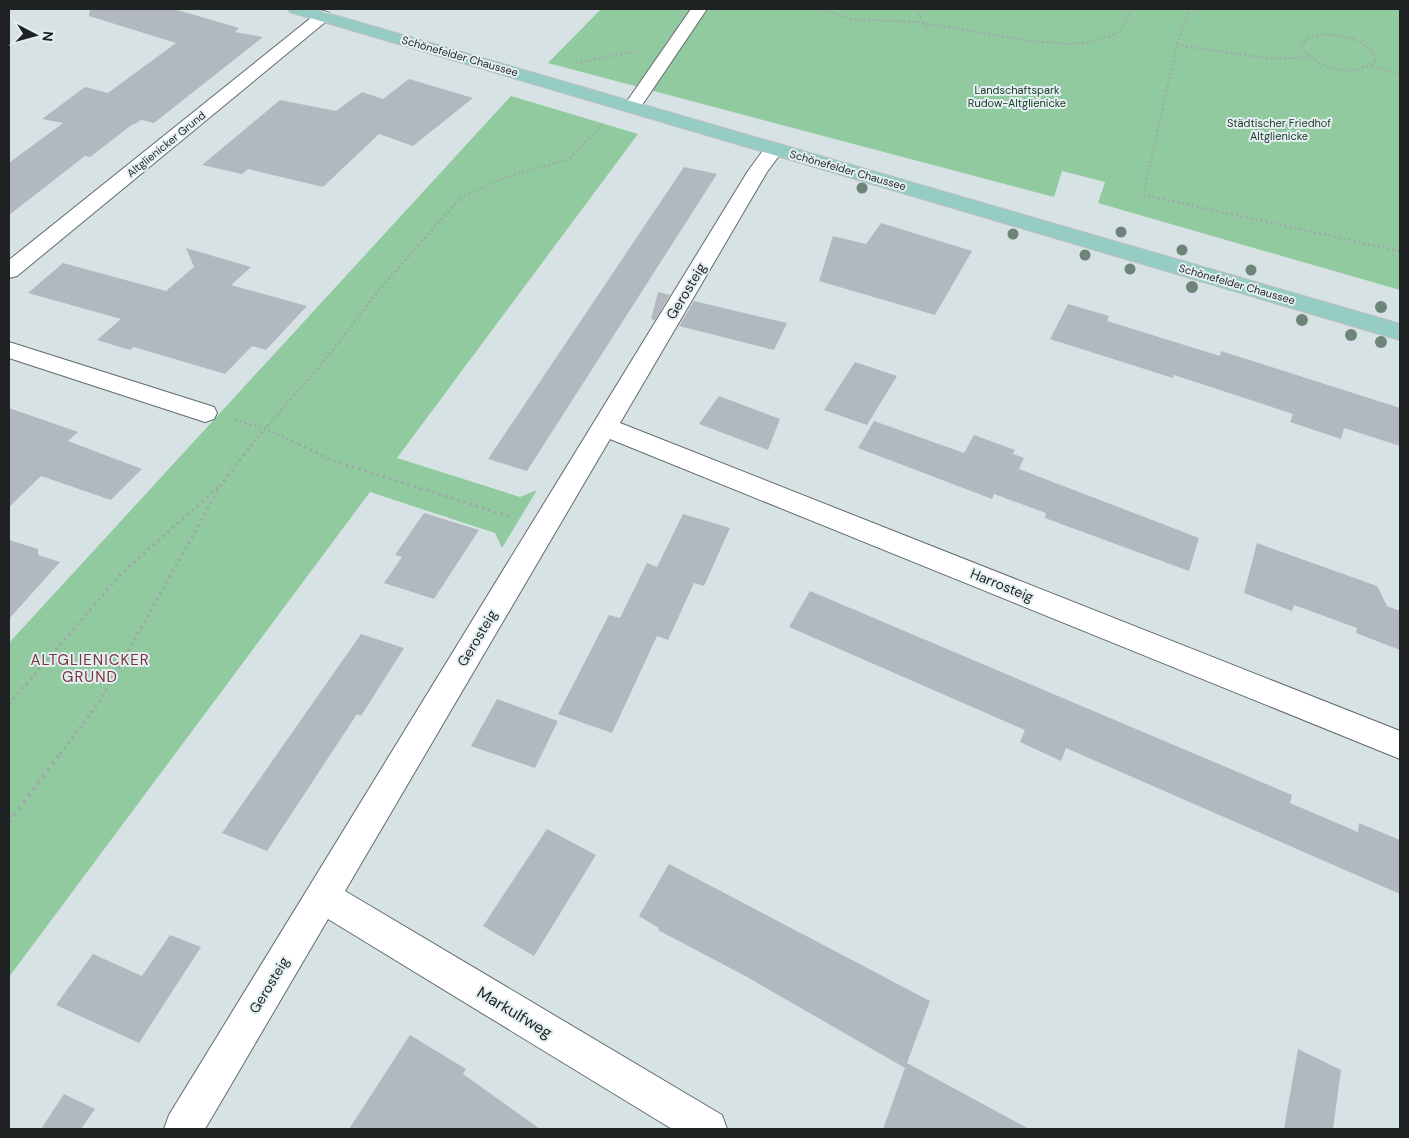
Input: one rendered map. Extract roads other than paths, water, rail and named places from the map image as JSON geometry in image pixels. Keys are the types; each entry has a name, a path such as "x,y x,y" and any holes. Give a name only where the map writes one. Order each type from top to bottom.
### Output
{"main road":[{"name":"Schönefelder Chaussee","path":"296,9 1400,332"}],"street":[{"path":"632,107 699,9"},
{"name":"Altglienicker Grund","path":"9,271 323,16"},
{"name":"Gerosteig","path":"183,1129 758,171 774,149"},
{"path":"9,350 205,413"},
{"name":"Harrosteig","path":"603,429 620,432 1400,745"},
{"name":"Markulfweg","path":"320,899 342,907 708,1129"}],"district":[{"name":"ALTGLIENICKER GRUND","path":"90,668"}],"park label":[{"name":"Landschaftspark Rudow-Altglienicke","path":"1017,96"},
{"name":"Städtischer Friedhof Altglienicke","path":"1279,129"}]}
